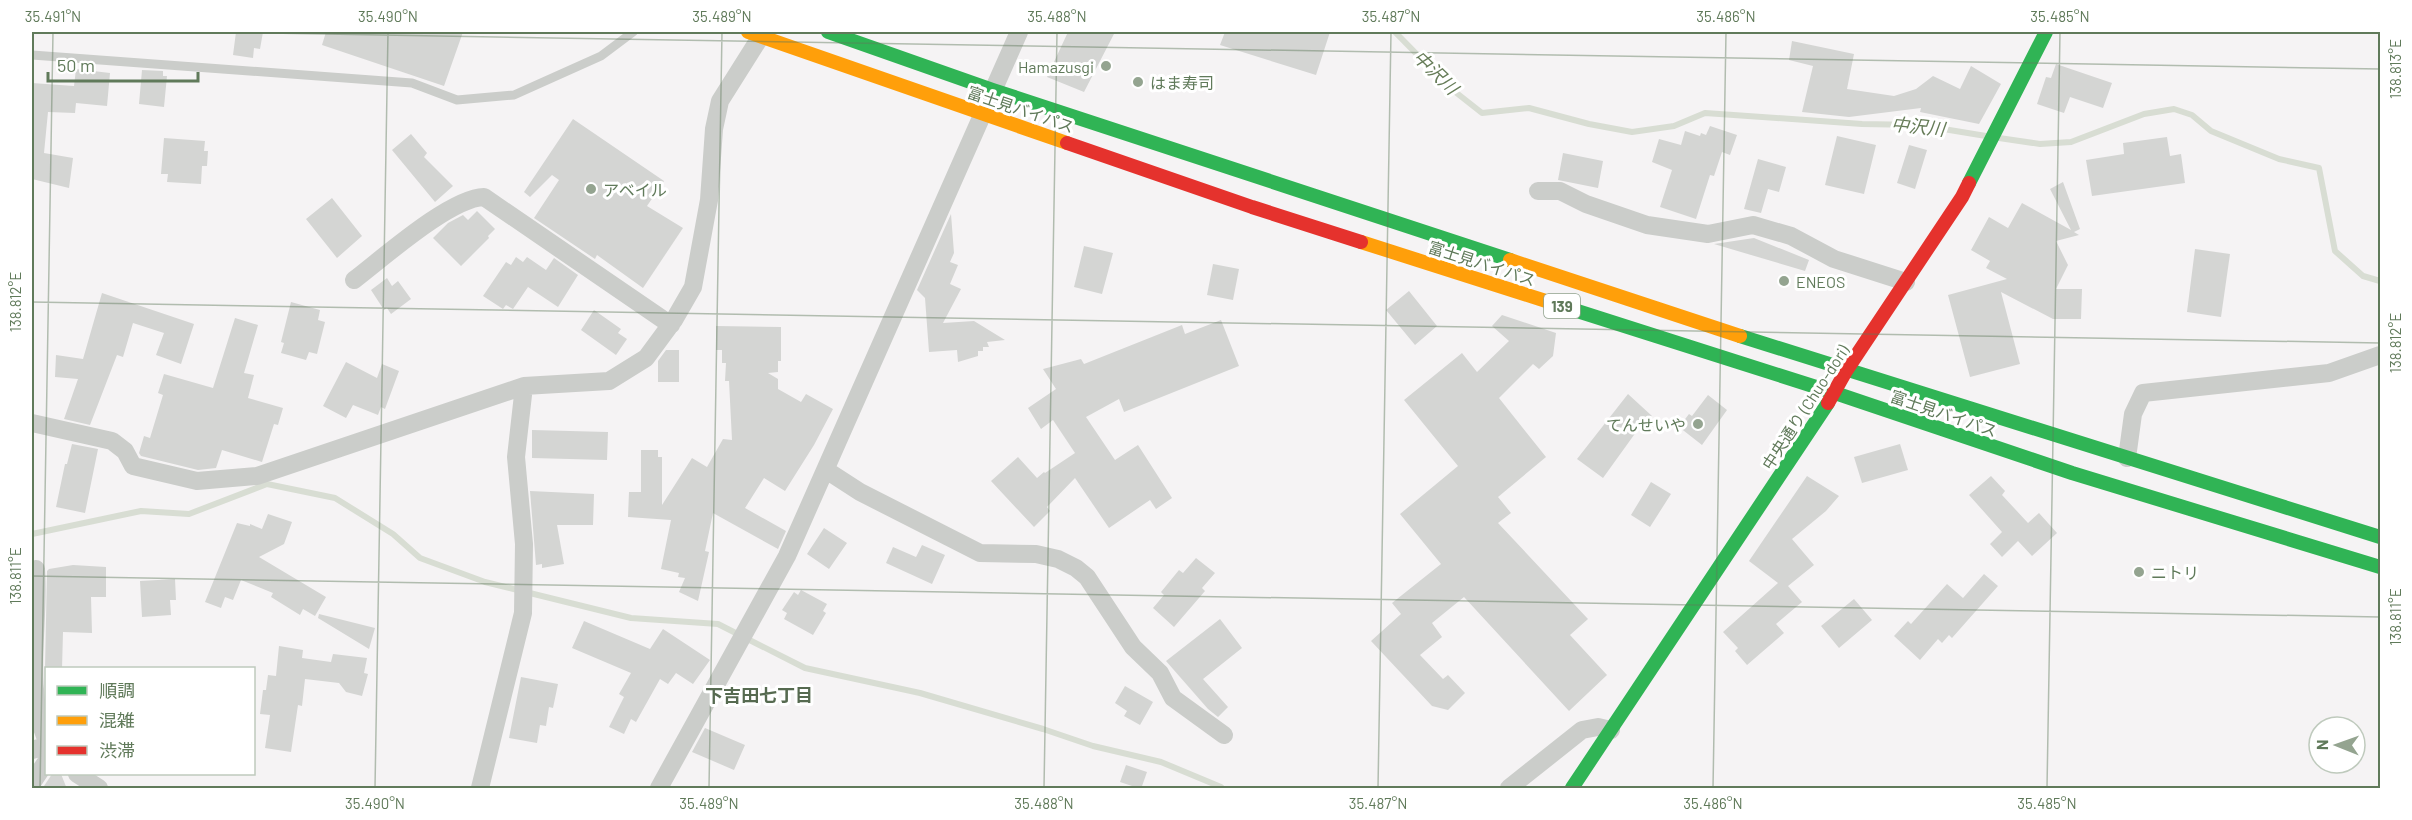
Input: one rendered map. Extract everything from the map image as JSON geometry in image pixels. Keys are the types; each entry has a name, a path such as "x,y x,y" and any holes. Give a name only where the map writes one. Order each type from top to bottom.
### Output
{"main road":[{"name":"富士見バイパス","path":"828,32 993,90 1846,372 2380,537"},
{"name":"中央通り (Chuo-dori)","path":"1572,789 1962,197 2046,32"},
{"name":"富士見バイパス","path":"755,34 1251,207 1835,393 2072,473 2380,567"}],"street":[{"path":"659,789 787,556 1020,32"},
{"path":"32,423 112,441 124,451 133,466 197,481 257,476 524,386 609,381 646,358 671,325 693,287 709,200 714,129 720,101 755,34"},
{"path":"1538,191 1560,191 1586,204 1647,225 1695,233 1708,234 1753,225 1791,236 1834,259 1906,282"},
{"path":"354,280 443,214 474,198 484,197 671,325"},
{"path":"2127,458 2133,414 2144,393 2329,372 2380,355"},
{"path":"480,789 523,613 524,544 516,457 524,386"},
{"path":"826,470 860,492 980,553 1036,554 1058,559 1076,568 1088,577 1133,647 1160,673 1173,698 1224,735"},
{"path":"36,569 38,593 35,696 45,736"},
{"path":"1509,789 1582,730 1598,727 1611,730"},
{"path":"32,783 45,764"},
{"path":"78,775 99,789"}],"lane":[{"path":"32,55 412,83 457,100 514,95 601,56 633,32"}],"building":[{"path":"236,32 263,32 260,49 254,48 253,58 233,55"},
{"path":"326,32 463,32 444,86 322,45"},
{"path":"1068,32 1115,32 1084,92 1047,77"},
{"path":"1225,32 1330,32 1316,75 1220,45"},
{"path":"1792,41 1854,54 1847,89 1894,96 1916,89 1933,76 1960,89 1971,66 2001,84 1979,124 1920,112 1921,108 1849,117 1802,112 1813,66 1789,60"},
{"path":"2056,64 2112,83 2103,108 2070,97 2064,113 2037,104 2046,77 2051,78"},
{"path":"76,69 110,73 107,106 76,103 75,113 48,112 44,153 73,158 69,188 32,179 32,83 74,86"},
{"path":"142,70 163,71 163,76 167,76 164,107 139,104"},
{"path":"573,119 664,181 647,206 683,228 643,288 597,255 595,259 534,218 559,180 552,175 530,197 524,192"},
{"path":"1710,126 1737,135 1730,155 1722,152 1714,176 1710,175 1696,219 1660,207 1672,170 1652,162 1659,139 1681,145 1685,131 1700,136 1701,133 1706,135"},
{"path":"411,134 427,153 424,157 453,186 435,202 392,150"},
{"path":"1837,136 1876,145 1864,194 1825,185"},
{"path":"2167,137 2170,156 2181,154 2185,183 2092,196 2086,160 2124,154 2123,143"},
{"path":"164,138 205,141 204,151 208,151 207,166 202,166 201,184 167,182 168,174 161,174"},
{"path":"1909,145 1927,150 1915,189 1897,183"},
{"path":"1563,153 1603,161 1598,188 1558,180"},
{"path":"1758,159 1786,167 1779,192 1768,189 1761,213 1744,209"},
{"path":"2063,182 2080,229 2074,232 2079,235 2056,241 2068,265 2056,289 2082,289 2081,319 2053,319 2001,292 2020,364 1970,377 1948,295 2007,279 1986,268 1990,261 1971,250 1989,217 2008,228 2022,203 2071,230 2050,189"},
{"path":"332,198 362,236 337,258 306,219"},
{"path":"477,211 495,229 461,266 433,238 448,223 463,215 468,220"},
{"path":"951,214 954,253 950,262 958,265 950,284 961,289 943,323 974,321 1005,340 987,342 989,347 983,347 983,351 978,351 978,356 958,362 957,350 929,352 925,298 917,290"},
{"path":"1754,238 1809,260 1805,271 1714,244"},
{"path":"1084,246 1113,253 1102,294 1074,287"},
{"path":"2195,249 2230,254 2221,317 2187,312"},
{"path":"516,257 523,262 527,257 546,270 554,258 578,275 558,307 528,287 513,309 506,305 503,309 483,296 506,262 511,265"},
{"path":"1213,264 1239,269 1233,300 1207,295"},
{"path":"387,278 392,286 398,281 411,299 391,314 387,308 384,310 371,290"},
{"path":"1409,291 1437,326 1415,345 1386,310"},
{"path":"102,293 194,324 181,364 156,355 164,333 133,323 123,357 117,355 90,425 64,419 78,379 55,377 56,355 83,359"},
{"path":"291,302 320,310 318,320 325,322 317,354 309,352 306,360 281,353 284,343 281,342"},
{"path":"594,310 621,329 618,333 627,339 616,355 581,330"},
{"path":"1502,315 1556,333 1553,356 1539,369 1533,364 1499,398 1546,457 1498,497 1511,513 1498,523 1588,619 1570,635 1607,675 1569,711 1464,597 1432,623 1442,637 1420,655 1443,679 1448,675 1465,693 1448,710 1432,706 1371,641 1401,614 1392,603 1441,564 1400,514 1458,466 1404,400 1462,353 1477,372 1509,341 1492,326"},
{"path":"235,318 258,325 244,373 254,375 248,398 283,408 278,425 274,424 262,462 222,450 216,468 198,470 141,456 139,453 144,436 150,438 163,395 158,393 164,374 213,388"},
{"path":"1221,320 1239,366 1124,412 1119,399 1086,417 1115,460 1138,445 1172,498 1156,509 1150,500 1109,528 1075,478 1047,507 1050,511 1034,527 991,481 1018,457 1037,478 1075,453 1053,420 1041,429 1028,408 1056,389 1043,369 1081,359 1084,364 1182,325 1185,334"},
{"path":"716,326 781,327 781,361 778,361 778,372 768,373 778,379 778,389 801,402 806,394 833,409 785,491 764,478 745,508 786,531 778,549 713,513 705,551 709,552 698,601 679,592 685,578 678,577 679,573 661,569 671,520 628,517 629,492 641,492 641,450 658,450 658,457 662,457 662,505 692,458 707,467 723,439 732,440 729,381 725,381 726,363 722,363 722,350 716,350"},
{"path":"666,350 679,350 679,382 658,382 658,361"},
{"path":"346,362 377,378 382,364 399,371 385,409 381,407 378,415 353,405 346,418 323,406"},
{"path":"1628,394 1652,416 1640,430 1639,428 1603,478 1577,459"},
{"path":"1708,395 1727,410 1702,445 1679,427 1689,414 1692,416"},
{"path":"532,430 608,432 607,460 532,458"},
{"path":"72,444 98,449 85,513 56,507 65,464 67,464"},
{"path":"1900,444 1908,470 1862,483 1854,457"},
{"path":"1807,476 1839,496 1826,511 1792,539 1814,565 1788,586 1802,602 1776,624 1784,633 1747,665 1735,651 1738,648 1723,632 1778,583 1749,561"},
{"path":"1991,476 2005,491 2002,495 2028,523 2039,513 2057,533 2032,556 2018,541 2002,557 1990,544 2002,532 1969,495"},
{"path":"1651,482 1671,494 1650,527 1631,515"},
{"path":"530,491 594,494 593,525 557,525 564,564 542,568 542,564 536,565"},
{"path":"268,514 292,522 284,544 259,557 326,597 315,616 303,609 300,615 271,597 273,593 241,580 233,600 225,597 221,608 205,602 237,523 250,526 250,524 262,529"},
{"path":"824,528 847,543 829,569 807,554"},
{"path":"922,545 945,555 932,584 886,563 893,547 916,557"},
{"path":"1196,558 1215,573 1202,588 1205,591 1174,627 1153,608 1164,595 1161,592 1179,570 1183,573"},
{"path":"73,565 106,567 106,597 91,597 92,633 63,632 62,667 45,667 47,571"},
{"path":"1984,574 1998,586 1952,638 1949,635 1942,643 1938,639 1920,660 1894,636 1908,621 1911,624 1947,584 1963,598"},
{"path":"175,579 176,600 170,600 171,615 142,617 140,581"},
{"path":"801,590 827,604 823,611 826,613 813,635 784,619 787,613 782,610 794,592 798,595"},
{"path":"1854,599 1872,620 1839,648 1821,626"},
{"path":"319,614 375,628 369,649 318,618"},
{"path":"1220,619 1242,648 1203,679 1228,707 1218,717 1208,709 1166,661"},
{"path":"584,621 650,649 663,629 710,660 693,684 676,673 668,684 660,679 636,722 631,719 624,734 609,727 624,697 619,694 631,673 572,648"},
{"path":"279,646 303,650 302,658 331,662 333,654 367,658 364,673 368,674 362,696 346,692 339,683 305,679 302,706 298,705 291,752 265,748 270,715 260,714 263,690 266,690 268,675 276,676"},
{"path":"521,677 558,684 553,708 549,707 546,726 540,725 537,743 509,738"},
{"path":"1125,686 1153,702 1140,725 1124,716 1127,711 1115,703"},
{"path":"705,728 745,745 734,770 692,752"},
{"path":"1126,765 1147,772 1141,789 1120,782"},
{"path":"51,775 61,775 67,789 42,789"}],"waterway":[{"name":"中沢川","path":"1395,32 1449,87 1482,113 1529,108 1589,124 1632,132 1674,126 1705,113 1862,124 1919,125 1986,136"},
{"name":"中沢川","path":"1999,138 2040,144 2071,142 2144,114 2174,109 2192,115 2211,131 2279,159 2319,168 2335,251 2363,276 2380,281"},
{"path":"32,534 141,511 189,514 267,484 335,498 393,534 420,558 485,582 631,618 718,624 805,668 920,693 1093,746 1161,762 1221,787"}],"traffic: fast":[{"path":"828,32 993,90 1510,260"},
{"path":"1969,183 2046,32"},
{"path":"1571,309 1835,393 2072,473 2380,567"},
{"path":"1740,336 2380,537"},
{"path":"1572,788 1828,403"}],"traffic: slow":[{"path":"748,32 1067,143"},
{"path":"1361,242 1571,309"},
{"path":"1510,260 1740,336"}],"traffic: jam":[{"path":"1067,143 1361,242"},
{"path":"1828,403 1846,371 1962,197 1969,183"}],"place":[{"name":"Hamazusgi","path":"1106,66"},
{"name":"はま寿司","path":"1138,82"},
{"name":"アベイル","path":"591,189"},
{"name":"ENEOS","path":"1784,281"},
{"name":"てんせいや","path":"1698,424"},
{"name":"ニトリ","path":"2139,572"}],"district":[{"name":"下吉田七丁目","path":"759,695"}]}
